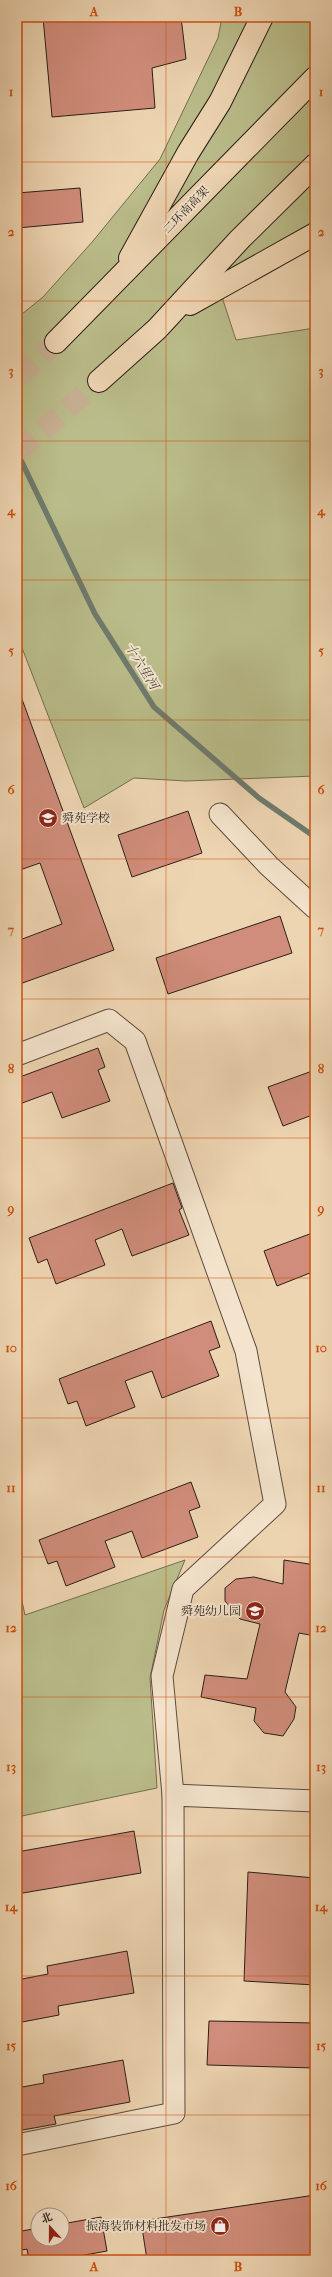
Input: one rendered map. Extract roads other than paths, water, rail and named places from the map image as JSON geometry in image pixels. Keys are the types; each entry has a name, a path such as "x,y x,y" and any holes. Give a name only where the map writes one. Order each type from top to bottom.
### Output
{"highway":[{"path":"120,277 166,190 220,102 262,17"},
{"name":"二环南高架","path":"56,342 315,78"},
{"path":"157,329 240,239 315,165"},
{"path":"99,381 157,329 184,308 209,292 315,234"}],"street":[{"path":"220,814 269,866 315,908"},
{"path":"17,1055 109,1020 135,1041 246,1351 275,1504 183,1589 162,1676 173,1795 174,2112 17,2145"},
{"path":"173,1795 315,1801"}],"waterway":[{"name":"十六里河","path":"17,452 95,614 154,707 259,798 315,837"}],"tunnel":[{"path":"17,377 56,342"},
{"path":"17,452 99,381"}],"place":[{"name":"舜苑学校","path":"48,818"},
{"name":"舜苑幼儿园","path":"255,1611"},
{"name":"振海装饰材料批发市场","path":"220,2226"}]}
